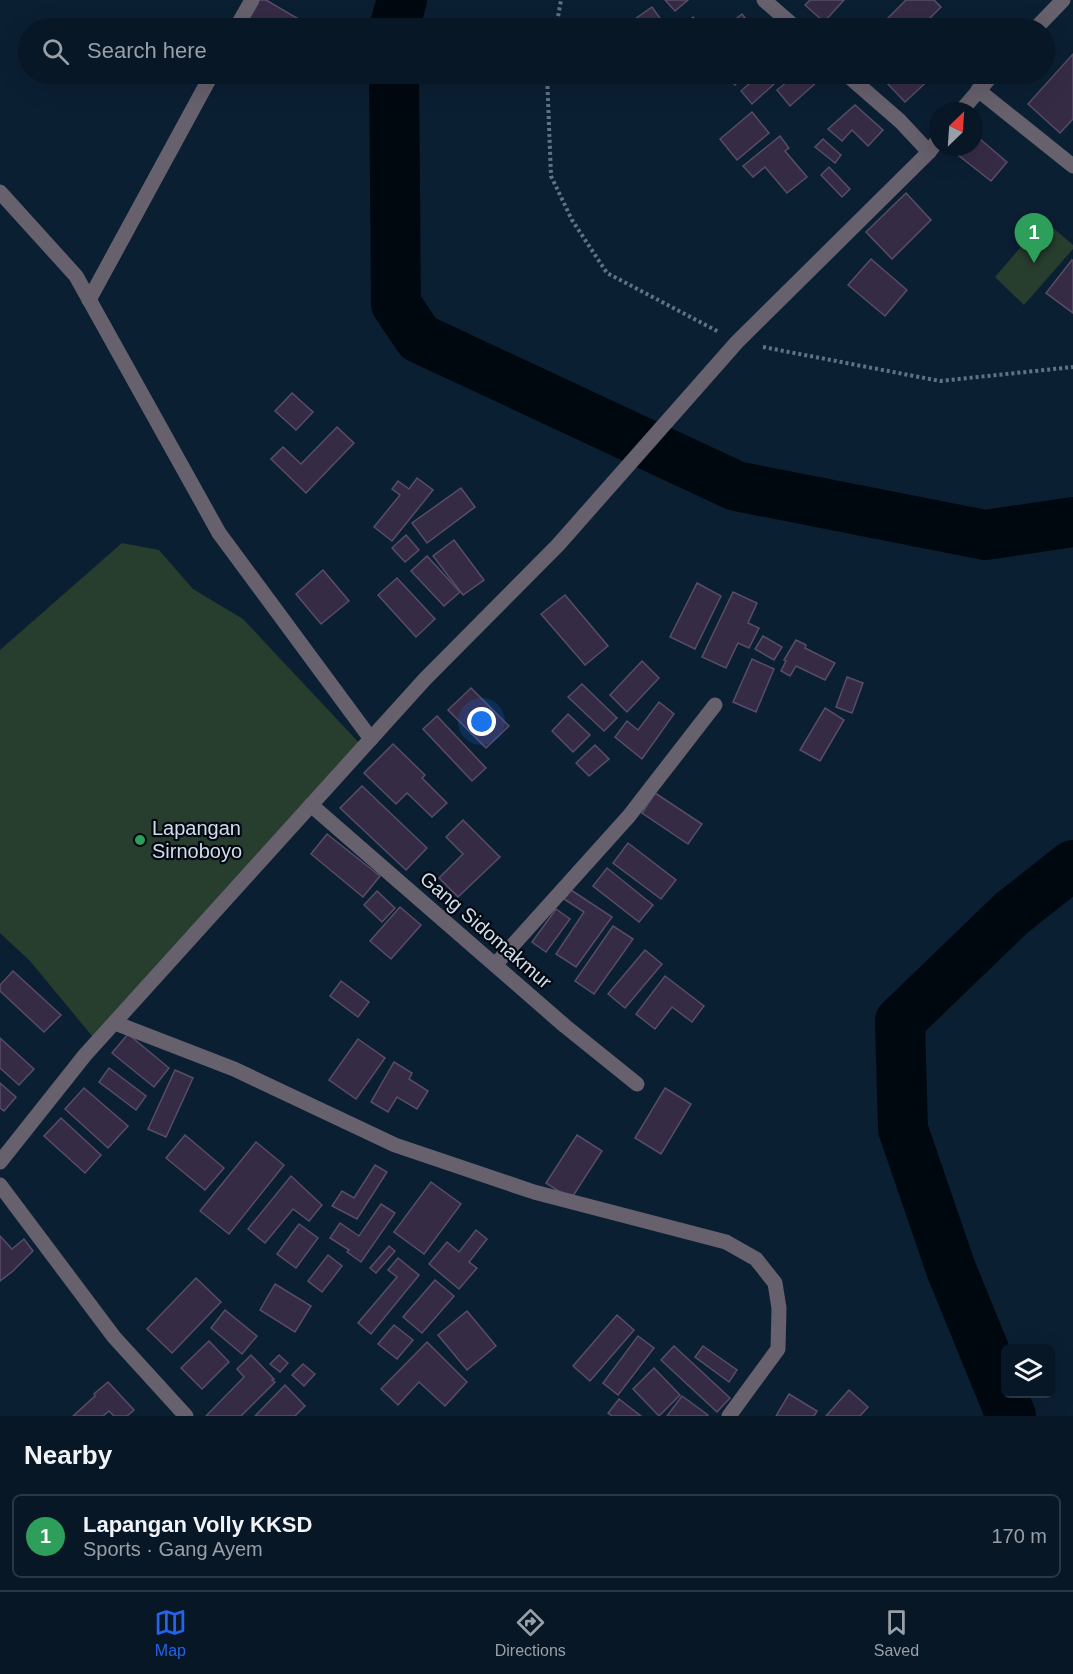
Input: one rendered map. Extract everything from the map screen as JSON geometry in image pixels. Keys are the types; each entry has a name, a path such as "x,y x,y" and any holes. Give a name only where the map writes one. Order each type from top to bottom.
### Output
{"street":[{"path":"242,18 252,0"},
{"path":"764,0 785,18"},
{"path":"1046,18 1063,0"},
{"path":"89,300 207,84"},
{"path":"857,84 929,143"},
{"path":"968,102 984,84"},
{"path":"978,90 1073,166"},
{"path":"0,1162 85,1055 425,679 558,545 719,361 929,150"},
{"path":"0,192 76,276 219,533 371,739"},
{"path":"495,965 629,816 715,705"},
{"name":"Gang Sidomakmur","path":"311,805 565,1026 637,1084"},
{"path":"115,1023 234,1069 395,1145 534,1192 726,1242 756,1259 775,1282 779,1308 778,1349 729,1416"},
{"path":"0,1185 114,1337 186,1416"}],"path":[{"path":"558,18 561,0"}],"green space":[{"path":"1044,220 1073,245 1073,249 1024,305 995,277"},
{"name":"Lapangan Sirnoboyo","path":"122,543 159,550 193,589 243,619 363,747 97,1042 30,961 0,933 0,650"}],"building":[{"path":"259,0 266,0 297,18 249,18"},
{"path":"665,0 688,0 675,11"},
{"path":"810,0 844,0 828,18 820,18 805,5"},
{"path":"906,0 934,0 941,7 930,18 888,18"},
{"path":"652,7 660,18 636,18"},
{"path":"1073,54 1073,119 1060,133 1028,104 1046,84 1055,84 1055,74"},
{"path":"749,84 774,84 752,104 741,91"},
{"path":"784,84 815,84 790,106 777,90"},
{"path":"888,84 924,84 905,102"},
{"path":"855,105 883,130 868,146 852,130 842,141 828,129"},
{"path":"752,112 769,133 737,160 720,139"},
{"path":"780,136 789,148 785,151 807,177 787,193 765,167 753,177 743,166"},
{"path":"823,139 841,155 835,163 815,147"},
{"path":"983,142 1007,162 991,181 959,156 983,156"},
{"path":"829,167 850,189 842,197 821,175"},
{"path":"906,193 931,220 892,259 866,232"},
{"path":"871,259 907,290 885,316 848,285"},
{"path":"1073,261 1073,313 1046,293"},
{"path":"292,393 313,412 296,430 275,411"},
{"path":"337,427 354,443 306,493 271,459 283,447 301,464"},
{"path":"417,478 433,490 392,541 374,527 400,495 392,489 398,481 409,489"},
{"path":"461,488 475,507 427,543 412,523"},
{"path":"406,535 419,550 405,562 392,548"},
{"path":"454,540 484,580 463,595 433,556"},
{"path":"427,556 460,592 444,606 411,571"},
{"path":"323,570 349,601 321,624 296,594"},
{"path":"397,578 435,619 416,637 378,595"},
{"path":"697,583 721,596 695,649 670,637"},
{"path":"733,592 757,603 748,623 759,628 749,648 738,643 726,668 702,657"},
{"path":"565,595 608,646 585,665 541,614"},
{"path":"763,636 782,647 774,660 755,649"},
{"path":"796,640 806,645 805,648 835,663 825,680 796,666 790,676 781,671 786,661 784,660"},
{"path":"752,659 774,669 756,712 733,702"},
{"path":"642,661 659,678 627,712 610,695"},
{"path":"847,677 863,683 852,713 836,707"},
{"path":"582,684 617,718 604,731 568,697"},
{"path":"471,688 509,726 486,748 448,710"},
{"path":"659,702 674,714 642,759 615,737 627,721 638,730"},
{"path":"825,708 844,720 820,761 800,750"},
{"path":"568,714 590,735 573,752 552,731"},
{"path":"437,716 486,768 472,781 423,729"},
{"path":"393,744 425,775 422,778 447,803 432,817 407,793 396,804 364,773"},
{"path":"595,745 609,759 589,776 576,763"},
{"path":"362,786 427,848 406,870 340,808"},
{"path":"655,793 702,824 688,844 642,813"},
{"path":"463,820 500,857 458,897 439,878 463,854 446,837"},
{"path":"327,834 380,876 363,897 311,854"},
{"path":"628,843 676,880 661,899 613,863"},
{"path":"607,868 653,905 639,922 593,886"},
{"path":"571,890 612,917 576,967 556,954 584,912 564,899"},
{"path":"377,891 395,908 382,922 364,905"},
{"path":"400,907 421,925 391,959 370,941"},
{"path":"556,909 570,919 546,952 532,942"},
{"path":"613,926 633,939 594,994 575,981"},
{"path":"645,950 662,964 625,1008 608,994"},
{"path":"13,971 61,1015 44,1032 0,991 0,985"},
{"path":"665,976 704,1006 692,1022 672,1007 655,1029 636,1014"},
{"path":"341,981 369,1002 358,1017 330,996"},
{"path":"128,1034 169,1068 154,1087 112,1053"},
{"path":"0,1038 34,1069 19,1085 0,1068"},
{"path":"358,1039 385,1058 356,1099 329,1080"},
{"path":"394,1062 412,1073 409,1079 428,1091 417,1109 397,1097 388,1112 371,1102"},
{"path":"109,1068 146,1096 136,1110 99,1082"},
{"path":"175,1070 193,1078 166,1137 148,1129"},
{"path":"0,1083 16,1097 4,1111 0,1108"},
{"path":"84,1088 128,1126 108,1148 65,1109"},
{"path":"665,1088 691,1104 661,1154 635,1138"},
{"path":"61,1118 101,1155 85,1173 44,1136"},
{"path":"185,1135 224,1168 205,1190 166,1158"},
{"path":"577,1135 602,1151 571,1199 546,1183"},
{"path":"256,1142 284,1165 229,1234 200,1211"},
{"path":"375,1165 387,1172 357,1219 332,1206 342,1191 354,1198"},
{"path":"291,1176 322,1205 309,1221 293,1209 265,1243 248,1229"},
{"path":"431,1182 461,1204 424,1254 394,1232"},
{"path":"381,1204 395,1213 361,1262 347,1252 349,1250 330,1238 340,1223 359,1236"},
{"path":"299,1224 318,1238 296,1268 277,1254"},
{"path":"476,1230 487,1239 469,1262 477,1268 459,1289 429,1264 447,1242 459,1252"},
{"path":"0,1236 12,1249 24,1239 33,1251 0,1281"},
{"path":"389,1246 395,1251 376,1273 370,1268"},
{"path":"328,1255 342,1266 322,1292 308,1281"},
{"path":"398,1258 419,1275 371,1334 358,1323 397,1277 388,1270"},
{"path":"196,1278 221,1302 172,1353 147,1329"},
{"path":"435,1280 454,1296 422,1333 403,1317"},
{"path":"275,1284 311,1306 295,1332 260,1310"},
{"path":"225,1310 257,1336 242,1354 211,1328"},
{"path":"467,1311 496,1346 467,1370 438,1335"},
{"path":"617,1315 634,1330 590,1381 573,1366"},
{"path":"394,1325 413,1340 397,1359 378,1344"},
{"path":"638,1336 654,1348 618,1395 603,1383"},
{"path":"209,1341 229,1362 202,1389 181,1368"},
{"path":"427,1342 467,1382 445,1406 419,1382 398,1405 381,1389"},
{"path":"674,1346 730,1398 717,1412 661,1360"},
{"path":"703,1346 737,1370 729,1382 695,1357"},
{"path":"251,1355 275,1382 241,1416 206,1416 244,1377 237,1369"},
{"path":"279,1355 288,1363 280,1372 270,1364"},
{"path":"303,1364 315,1374 304,1386 292,1375"},
{"path":"654,1368 680,1395 659,1416 633,1389"},
{"path":"108,1382 134,1410 127,1416 114,1416 109,1411 103,1416 73,1416 95,1396 94,1394"},
{"path":"285,1385 305,1406 295,1416 255,1416"},
{"path":"849,1390 868,1407 860,1416 826,1416"},
{"path":"789,1394 817,1411 814,1416 776,1416"},
{"path":"682,1396 708,1415 667,1416"},
{"path":"619,1399 641,1416 612,1416 608,1413"}],"waterway":[{"path":"397,18 402,0"},
{"path":"394,84 396,304 419,338 736,486 985,535 1073,522"},
{"path":"1011,1416 951,1269 903,1129 900,1021 1012,913 1073,865"}],"place":[{"name":"Lapangan Volly KKSD","path":"1034,263"},
{"name":"Lapangan Sirnoboyo","path":"140,840"}]}
